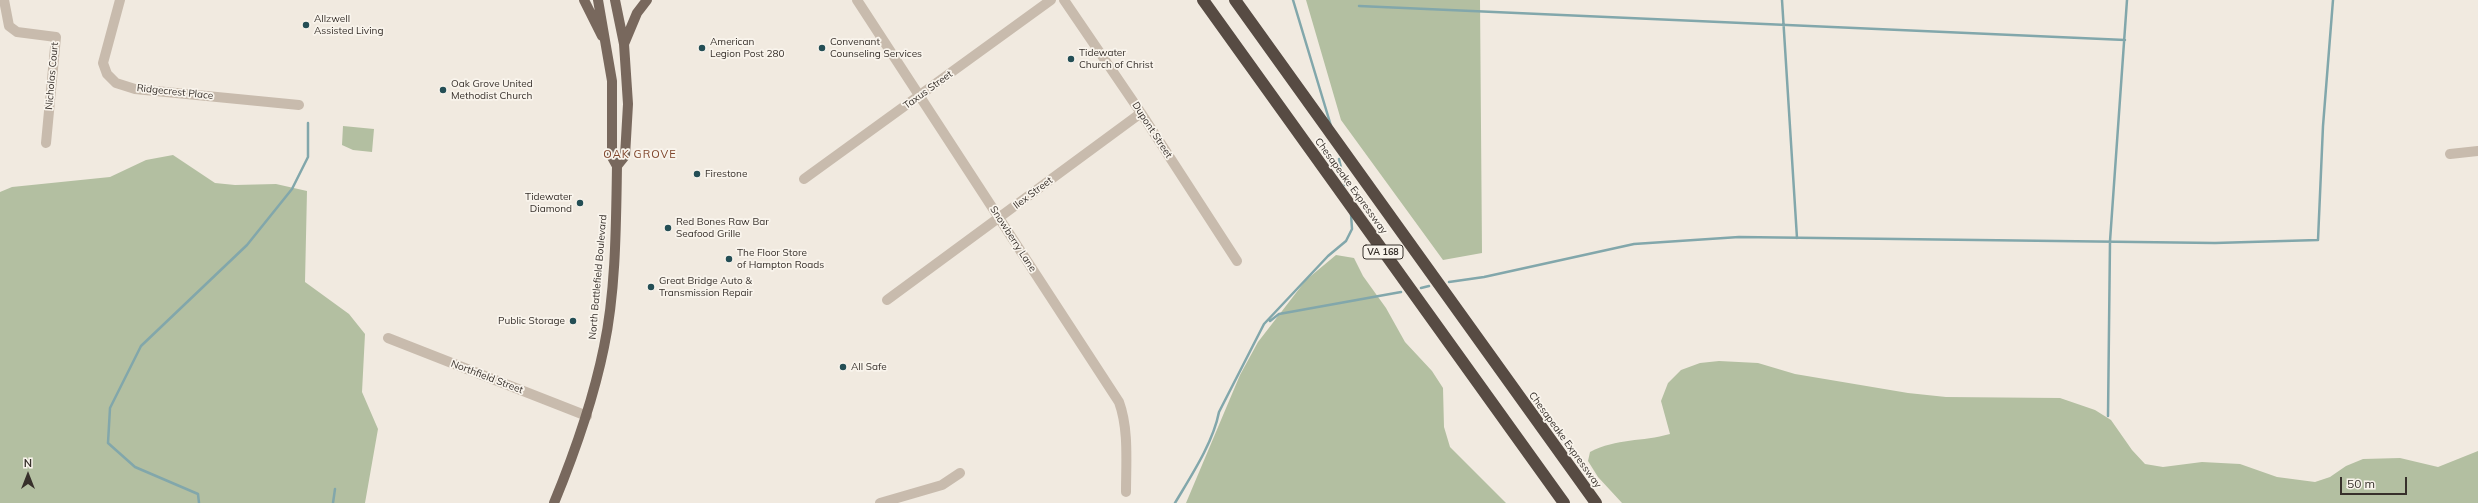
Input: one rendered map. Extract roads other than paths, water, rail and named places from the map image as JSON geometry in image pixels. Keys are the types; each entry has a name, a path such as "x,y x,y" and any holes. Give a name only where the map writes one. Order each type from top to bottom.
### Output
{"highway":[{"name":"Chesapeake Expressway","path":"1203,0 1564,503"},
{"name":"Chesapeake Expressway","path":"1235,0 1596,503"},
{"path":"1245,0 1328,130"}],"main road":[{"path":"584,0 608,50"},
{"name":"North Battlefield Boulevard","path":"554,503 587,416 596,385 608,323 615,224 616,166 612,157 613,102 608,50 598,0"},
{"name":"North Battlefield Boulevard","path":"615,0 624,44 628,89 625,156 616,166"},
{"path":"624,44 637,13 647,0"}],"street":[{"name":"Nicholas Court","path":"4,0 9,26 17,32 56,37 46,143"},
{"name":"Ridgecrest Place","path":"120,0 103,63 108,74 116,83 135,89 299,106"},
{"name":"Snowberry Lane","path":"857,0 1119,402 1123,413 1125,430 1126,492"},
{"name":"Taxus Street","path":"804,179 1051,0"},
{"name":"Dupont Street","path":"1064,0 1141,113 1237,261"},
{"name":"Ilex Street","path":"887,300 1141,113"},
{"path":"2450,154 2478,151"},
{"name":"Northfield Street","path":"388,338 587,416"},
{"path":"880,503 942,485 960,473"}],"waterway":[{"path":"1293,0 1331,126"},
{"path":"1782,0 1797,238"},
{"path":"2108,416 2110,241 2127,0"},
{"path":"1449,282 1484,277 1634,244 1739,237 2215,243 2318,240 2323,126 2333,0"},
{"path":"1359,6 2125,40"},
{"path":"199,503 198,494 135,467 108,443 110,408 141,346 247,245 292,189 308,157 308,123"},
{"path":"1339,159 1345,185"},
{"path":"1175,503 1207,447 1219,412 1264,324 1328,256 1346,241 1352,229 1351,214"},
{"path":"1421,288 1429,286"},
{"path":"1270,321 1279,314 1401,292"},
{"path":"333,503 335,489"}],"place":[{"name":"Allzwell Assisted Living","path":"306,25"},
{"name":"American Legion Post 280","path":"702,48"},
{"name":"Convenant Counseling Services","path":"822,48"},
{"name":"Tidewater Church of Christ","path":"1071,59"},
{"name":"Oak Grove United Methodist Church","path":"443,90"},
{"name":"Firestone","path":"697,174"},
{"name":"Tidewater Diamond","path":"580,203"},
{"name":"Red Bones Raw Bar Seafood Grille","path":"668,228"},
{"name":"The Floor Store of Hampton Roads","path":"729,259"},
{"name":"Great Bridge Auto & Transmission Repair","path":"651,287"},
{"name":"Public Storage","path":"573,321"},
{"name":"All Safe","path":"843,367"}],"district":[{"name":"OAK GROVE","path":"640,155"}]}
